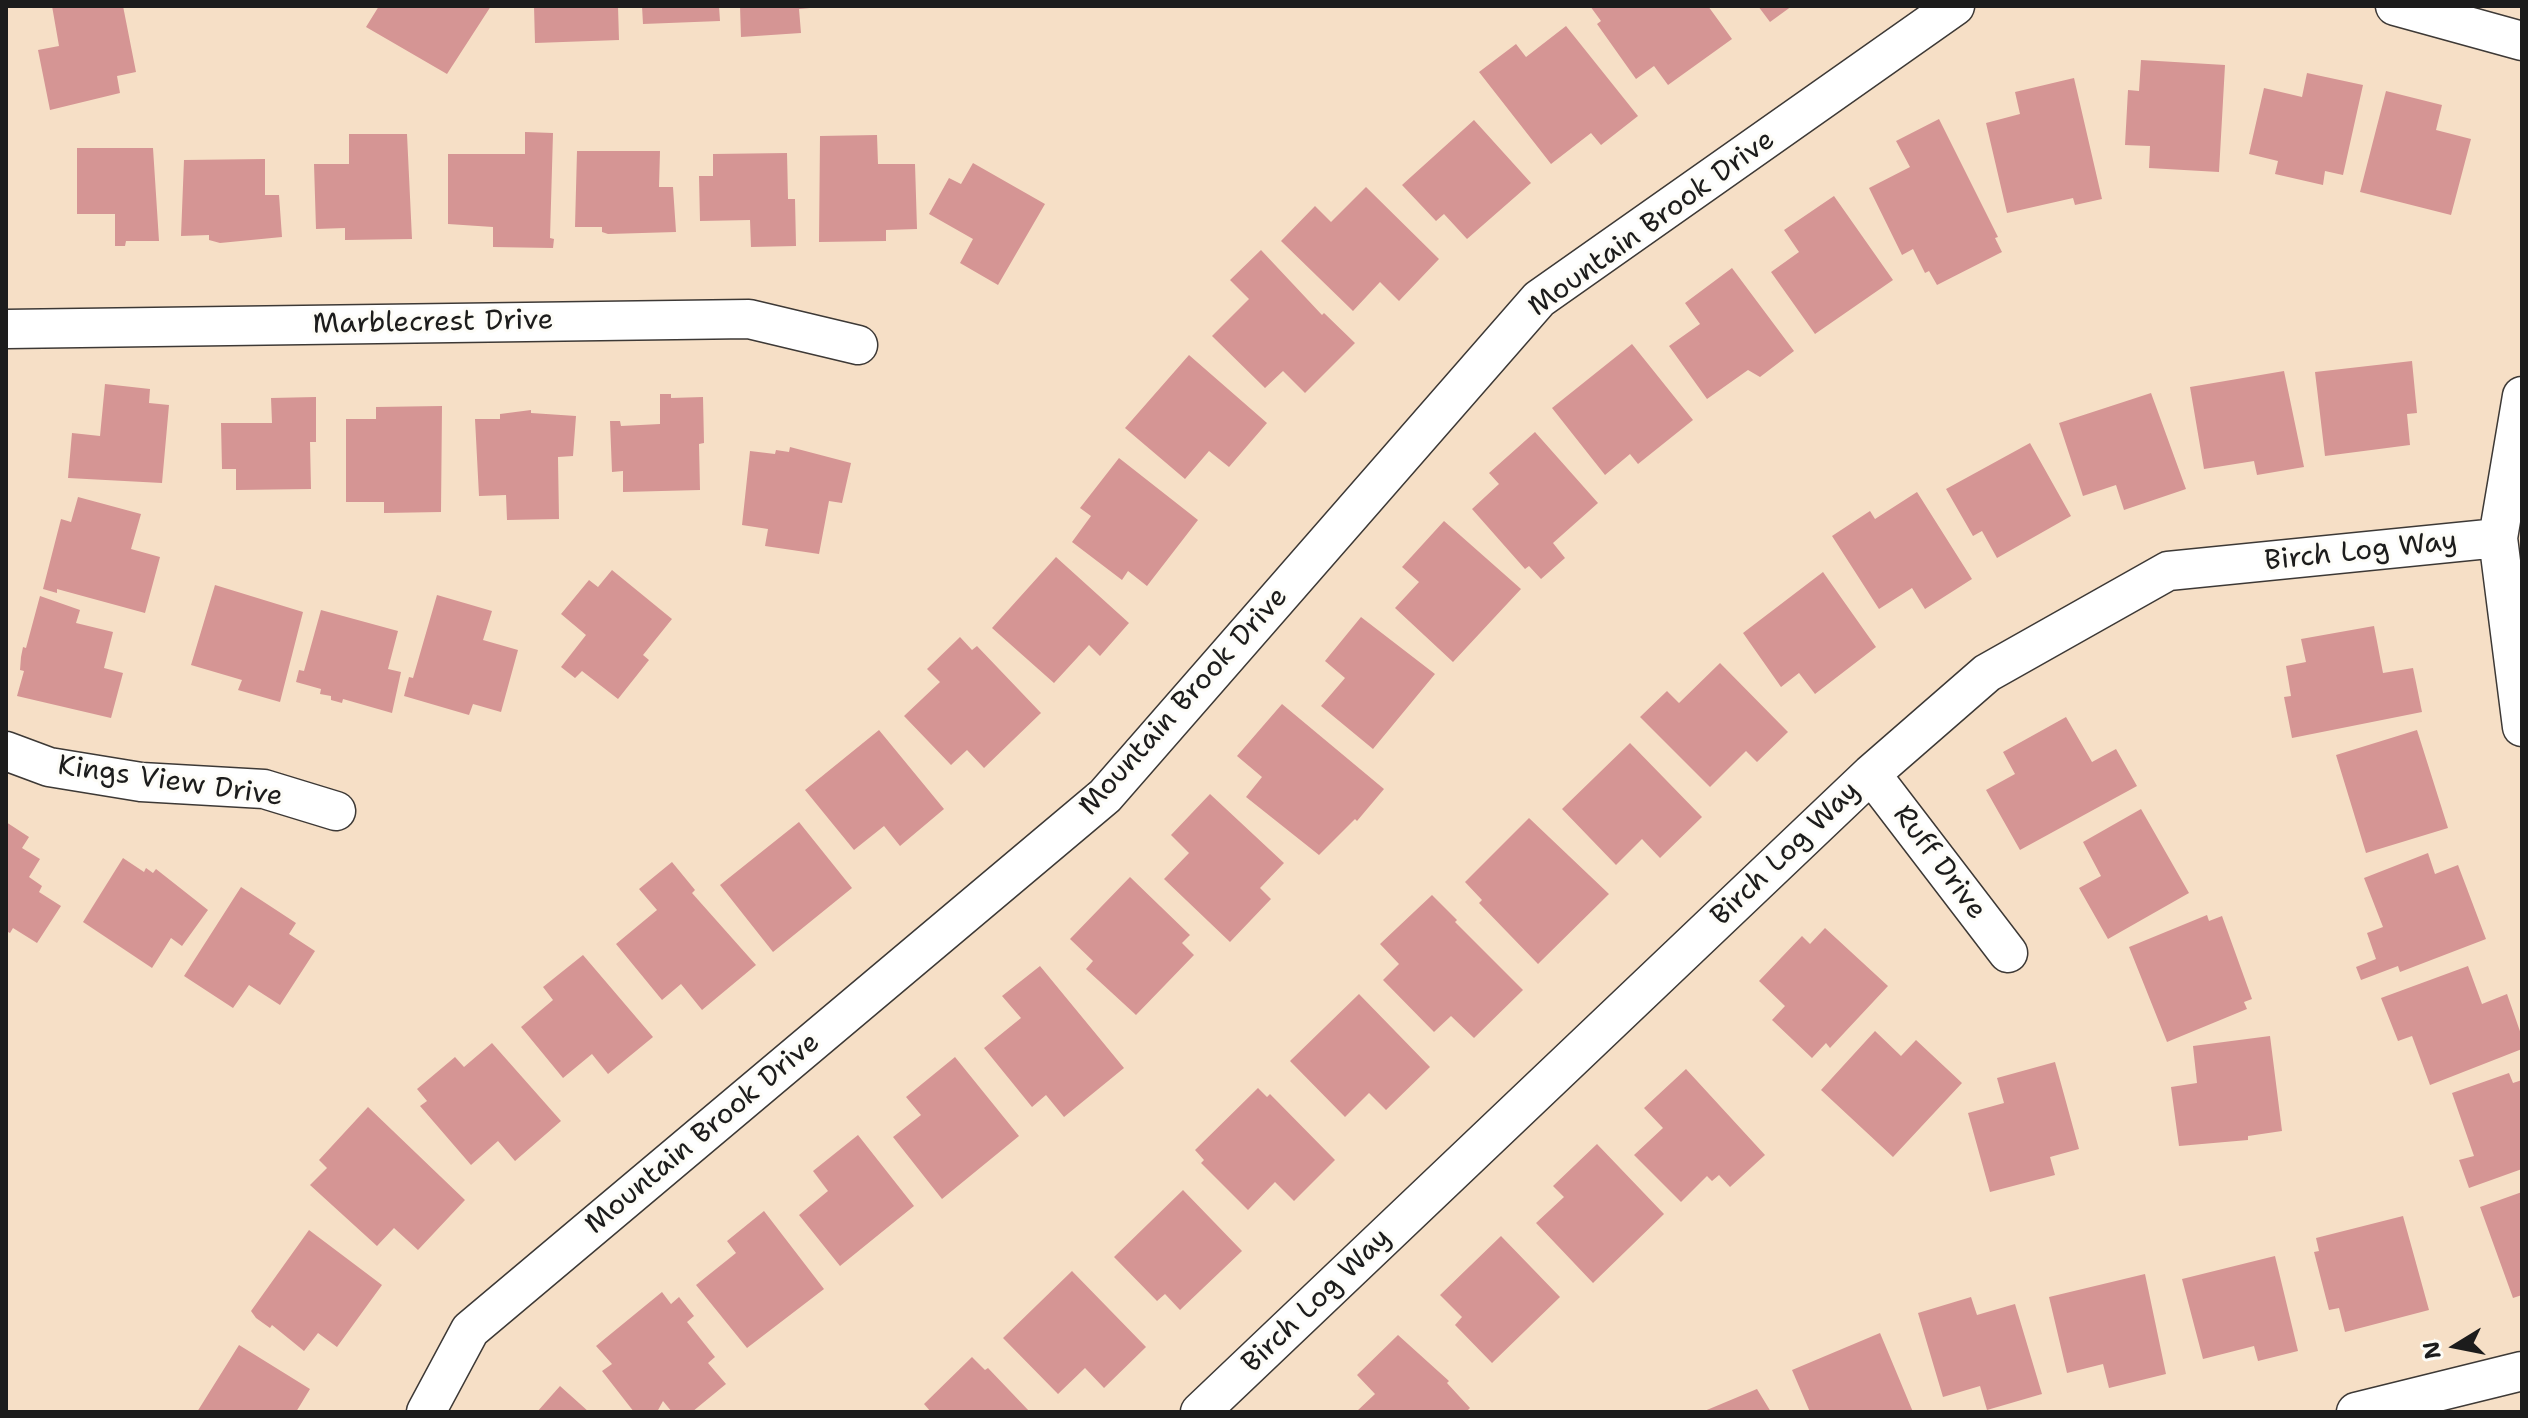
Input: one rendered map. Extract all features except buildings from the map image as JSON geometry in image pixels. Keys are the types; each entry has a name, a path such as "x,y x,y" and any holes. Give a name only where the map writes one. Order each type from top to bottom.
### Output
{"street":[{"name":"Mountain Brook Drive","path":"426,1412 470,1330 1105,796 1539,299 1955,6"},
{"path":"2395,6 2522,41"},
{"name":"Marblecrest Drive","path":"6,329 749,319 858,345"},
{"path":"2522,396 2498,538 2522,727"},
{"name":"Birch Log Way","path":"1200,1412 1871,774 1987,673 2168,571 2498,538"},
{"name":"Kings View Drive","path":"6,751 49,767 141,782 264,789 336,811"},
{"name":"Ruff Drive","path":"1871,774 2008,953"},
{"path":"2356,1412 2522,1371"}]}
